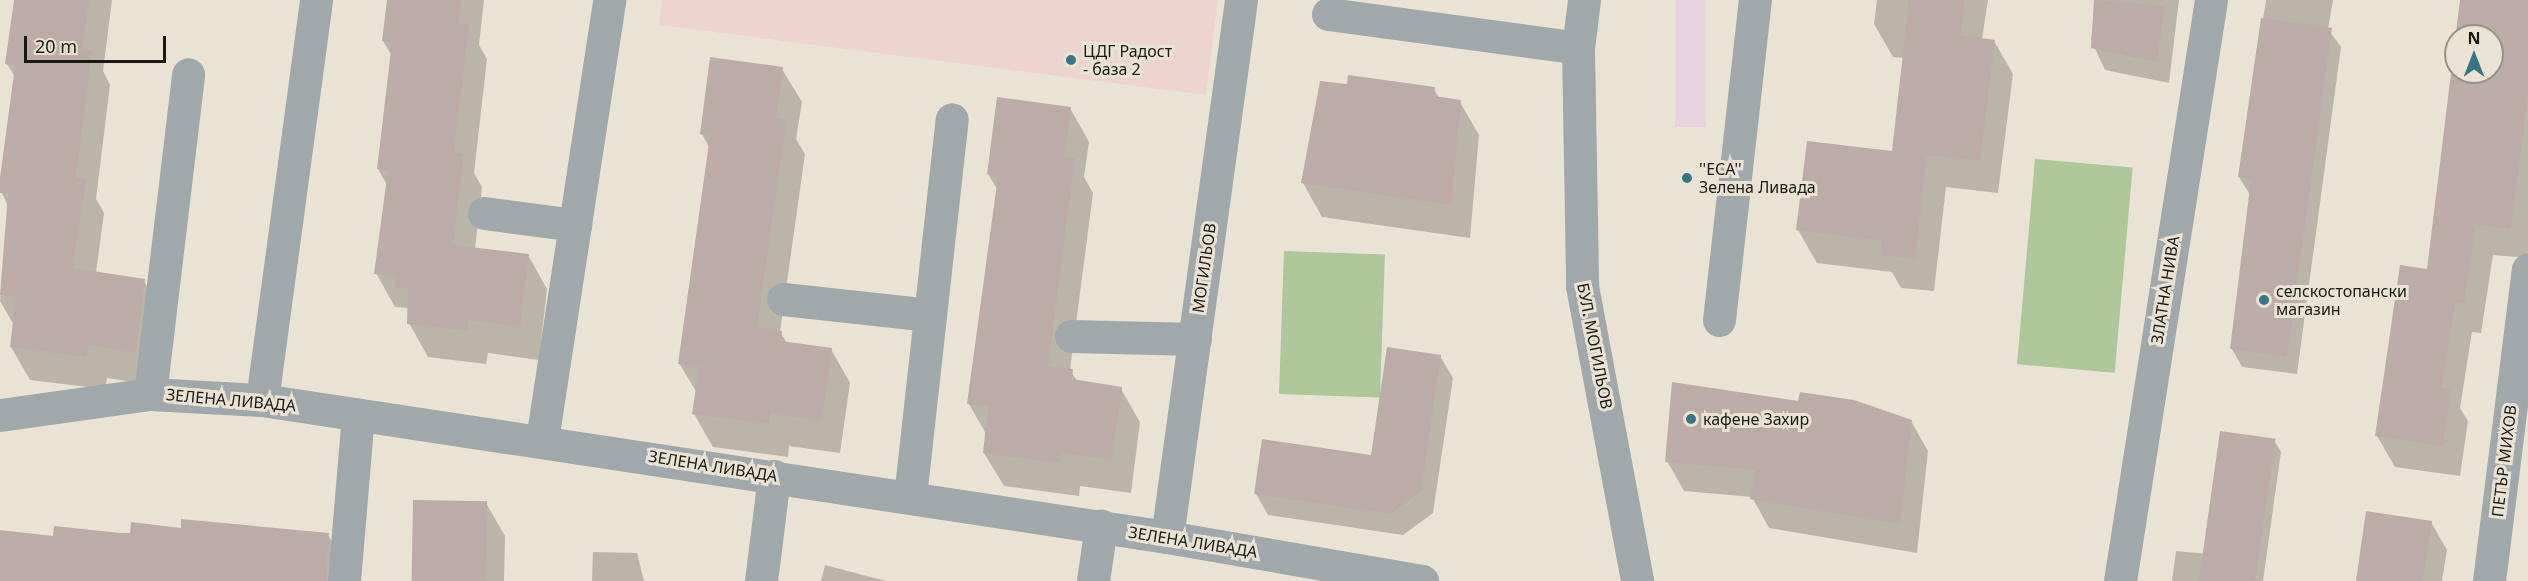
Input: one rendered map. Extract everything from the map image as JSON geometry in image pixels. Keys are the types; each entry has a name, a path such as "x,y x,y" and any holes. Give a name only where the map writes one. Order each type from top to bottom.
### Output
{"street":[{"path":"262,400 316,0"},
{"path":"542,440 609,0"},
{"name":"МОГИЛЬОВ","path":"1167,537 1241,0"},
{"name":"БУЛ. МОГИЛЬОВ","path":"1584,0 1578,48 1582,286 1637,581"},
{"path":"1719,320 1755,0"},
{"name":"ЗЛАТНА НИВА","path":"2120,581 2211,0"},
{"path":"1328,14 1578,48"},
{"path":"150,394 188,74"},
{"path":"910,497 952,119"},
{"path":"484,213 575,225"},
{"name":"ПЕТЪР МИХОВ","path":"2489,581 2528,269"},
{"path":"783,299 930,315"},
{"path":"1071,336 1195,339"},
{"name":"ЗЕЛЕНА ЛИВАДА","path":"0,415 150,394 262,400 542,440 1101,526 1422,581"},
{"path":"344,581 358,415"},
{"path":"761,581 774,476"},
{"path":"1093,581 1101,526"}],"shaded area":[{"name":"ЦДГ Радост - база 2","path":"662,0 1218,0 1206,95 659,25"},
{"path":"1675,0 1706,0 1706,127 1675,127"}],"green space":[{"path":"2035,159 2133,168 2115,373 2017,364"},
{"path":"1284,251 1385,255 1380,397 1279,394"}],"building":[{"path":"14,0 89,0 82,48 92,50 76,177 86,179 73,268 145,279 136,352 89,345 87,357 10,347 16,297 0,295 8,194 0,193 0,178 15,66 5,64"},
{"path":"387,0 461,0 459,23 469,25 454,152 464,153 453,245 529,254 520,327 469,320 468,331 407,324 408,288 395,287 396,276 374,274 388,170 377,169 392,42 382,41"},
{"path":"1909,0 1965,0 1961,35 1995,40 1980,161 1927,155 1915,259 1881,255 1882,241 1796,230 1807,141 1892,151"},
{"path":"2094,0 2165,6 2157,62 2091,48"},
{"path":"2460,0 2528,0 2528,96 2511,229 2476,225 2464,304 2455,302 2442,387 2451,389 2443,446 2375,436 2400,265 2427,269 2450,84 2504,84 2504,24 2457,24"},
{"path":"2261,18 2332,28 2287,357 2230,349 2251,179 2238,177"},
{"path":"710,57 783,67 776,118 787,119 757,327 782,331 781,341 832,348 822,421 771,413 769,424 692,414 699,367 678,364 710,136 700,134"},
{"path":"1348,75 1435,87 1434,96 1461,100 1451,205 1301,183 1320,81 1347,84"},
{"path":"997,97 1071,107 1064,157 1075,158 1048,366 1073,369 1072,379 1122,387 1112,460 1062,453 1060,463 983,453 988,407 967,404 998,176 987,174"},
{"path":"1387,347 1441,355 1421,491 1391,514 1254,494 1262,439 1371,455"},
{"path":"1672,382 1798,401 1800,392 1854,400 1912,420 1900,524 1750,499 1755,470 1665,462"},
{"path":"2220,431 2275,439 2255,581 2199,581"},
{"path":"413,500 487,501 486,581 412,581"},
{"path":"2366,511 2432,521 2423,581 2356,581"},
{"path":"181,519 329,533 326,581 0,581 0,530 53,536 54,526 130,534 131,522 181,528"}],"place":[{"name":"ЦДГ Радост - база 2","path":"1071,60"},
{"name":"''ЕСА'' Зелена Ливада","path":"1687,178"},
{"name":"селскостопански магазин","path":"2264,300"},
{"name":"кафене Захир","path":"1691,419"}]}
